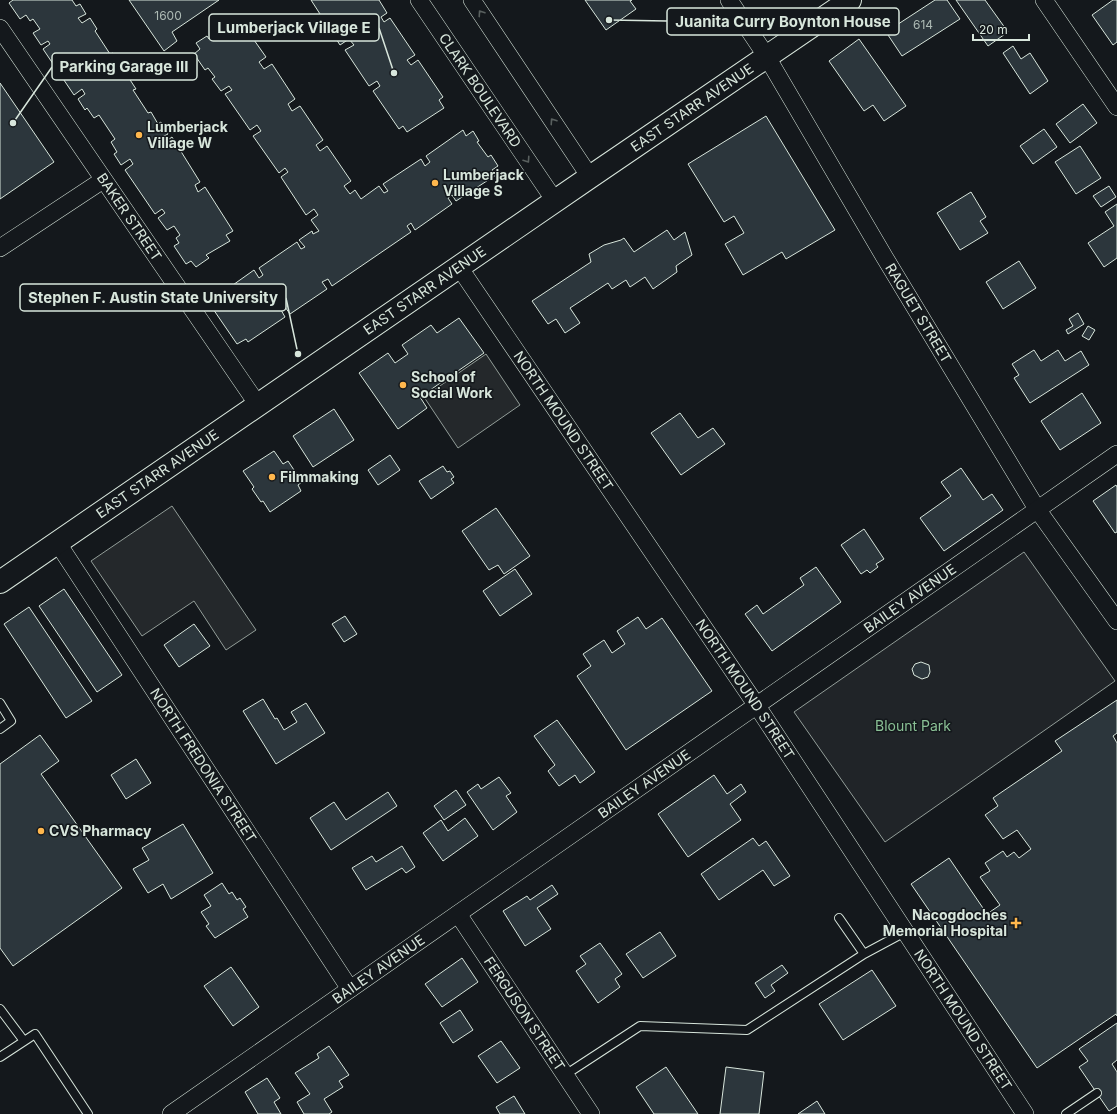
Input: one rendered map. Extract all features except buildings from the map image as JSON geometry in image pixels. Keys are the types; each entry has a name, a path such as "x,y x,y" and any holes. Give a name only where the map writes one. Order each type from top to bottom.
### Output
{"main road":[{"name":"EAST STARR AVENUE","path":"0,582 850,0"}],"street":[{"name":"CLARK BOULEVARD","path":"419,0 556,201"},
{"path":"472,0 590,177"},
{"name":"RAGUET STREET","path":"729,0 767,57 885,258 1038,509 1117,621"},
{"path":"1044,0 1117,107"},
{"name":"BAKER STREET","path":"0,28 258,405"},
{"path":"0,248 103,180"},
{"name":"NORTH MOUND STREET","path":"459,267 757,706 1025,1114"},
{"name":"BAILEY AVENUE","path":"171,1114 1117,454"},
{"name":"NORTH FREDONIA STREET","path":"57,542 350,989"},
{"name":"FERGUSON STREET","path":"458,914 591,1114"}],"lane":[{"path":"0,703 11,721 0,729"},
{"path":"839,918 864,954"},
{"path":"565,1075 640,1026 747,1030 864,954 905,932"},
{"path":"0,1009 24,1041"},
{"path":"0,1057 35,1034 88,1114"},
{"path":"1066,1114 1097,1093"}],"green space":[{"name":"Blount Park","path":"1024,552 1115,681 885,842 794,712"}],"shaded area":[{"path":"486,354 520,405 458,448 424,397"},
{"path":"172,506 256,630 226,650 194,601 142,636 91,561"}],"place":[{"name":"Juanita Curry Boynton House","path":"609,20"},
{"name":"Lumberjack Village E","path":"394,73"},
{"name":"Parking Garage III","path":"13,123"},
{"name":"Lumberjack Village W","path":"139,135"},
{"name":"Lumberjack Village S","path":"435,183"},
{"name":"Stephen F. Austin State University","path":"298,354"},
{"name":"School of Social Work","path":"403,385"},
{"name":"Filmmaking","path":"272,477"},
{"name":"CVS Pharmacy","path":"41,831"},
{"name":"Nacogdoches Memorial Hospital","path":"1016,923"}]}
